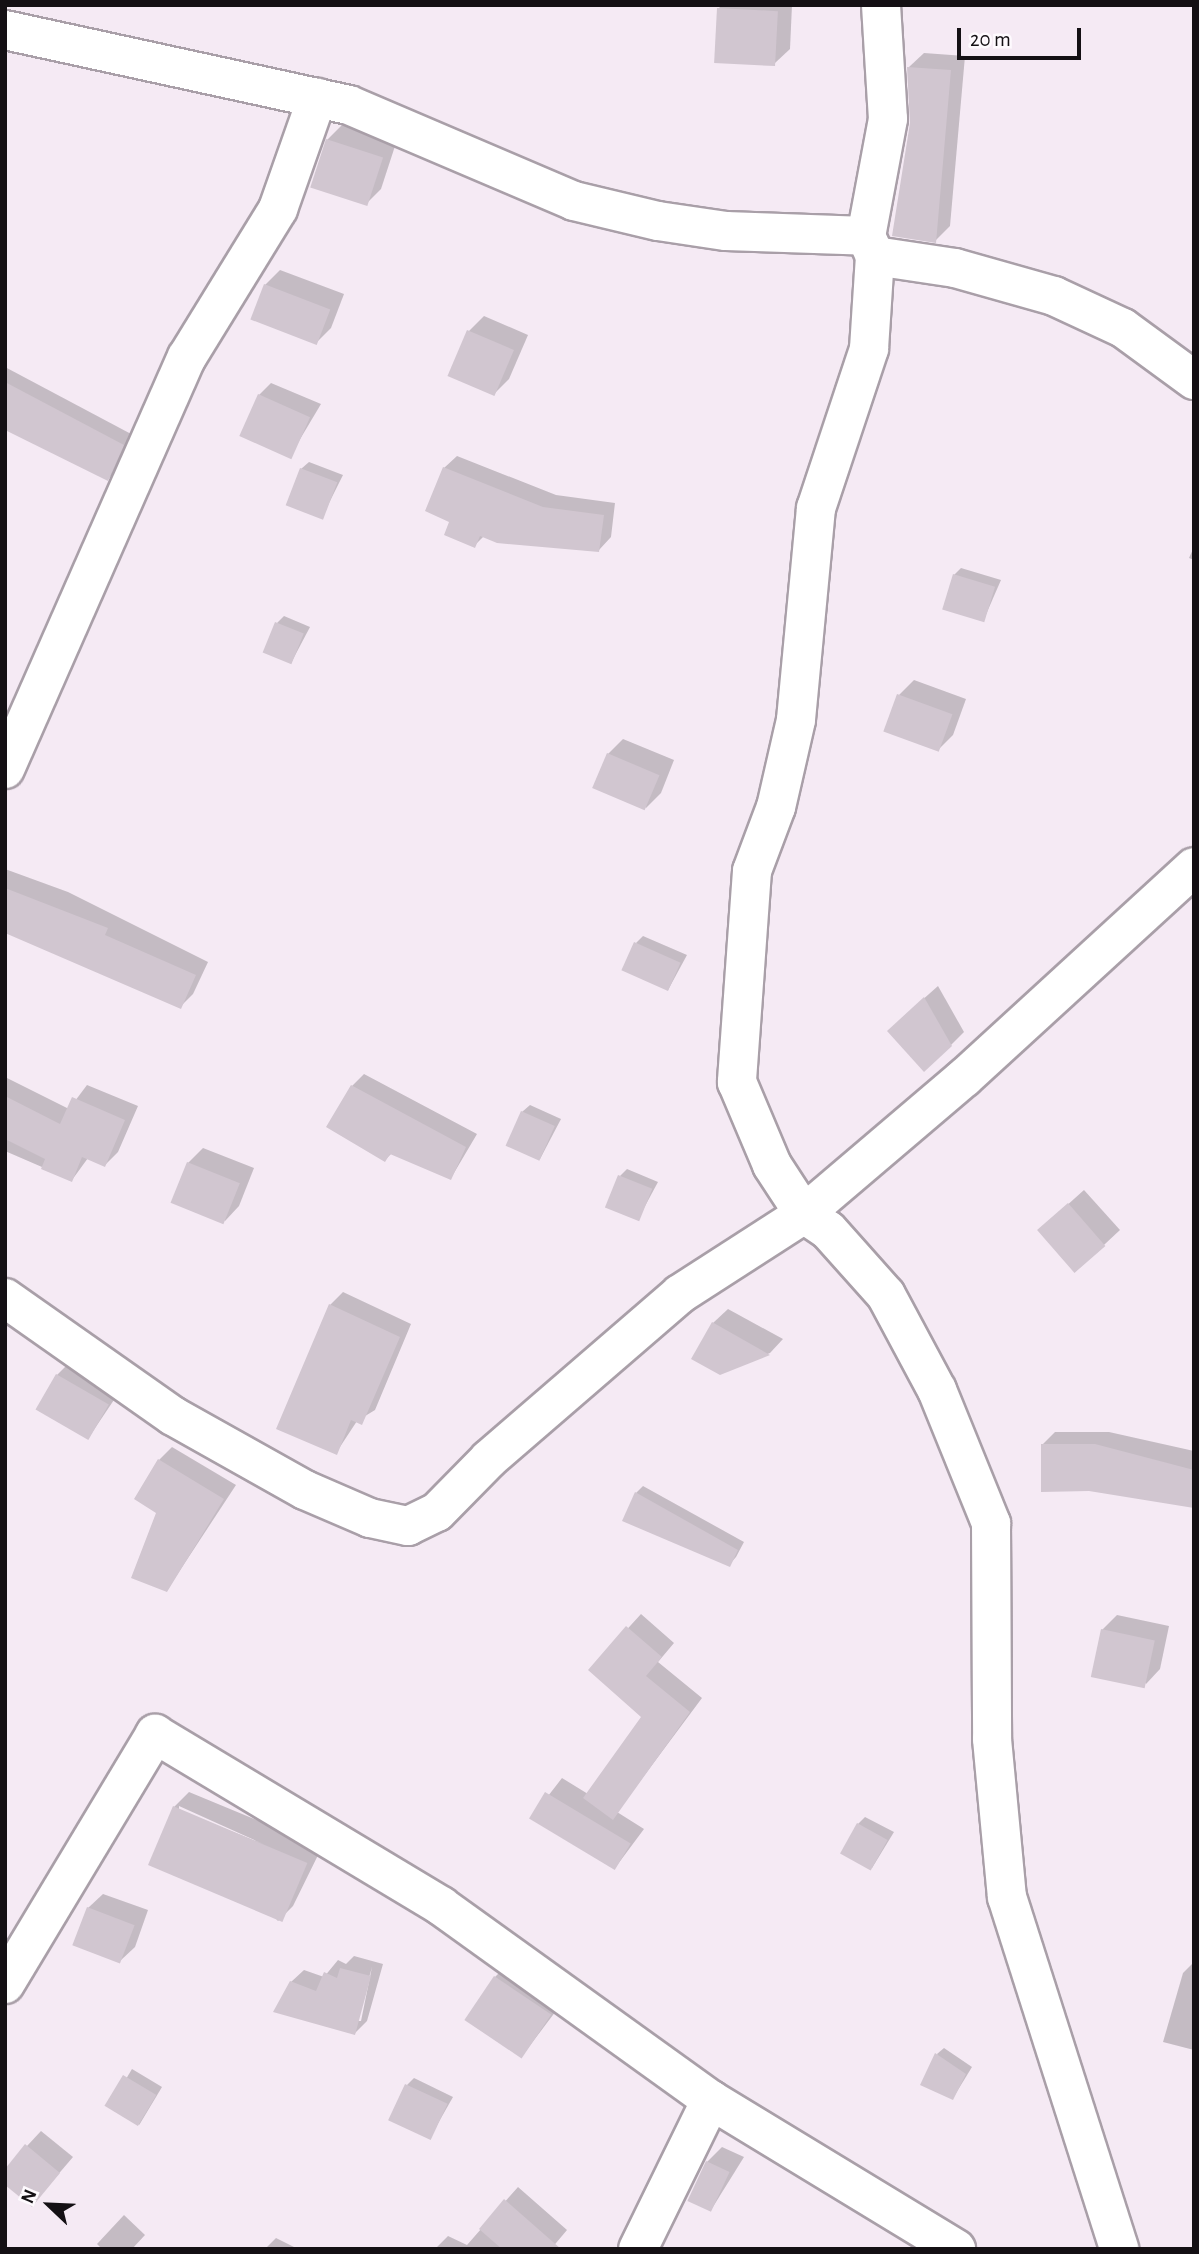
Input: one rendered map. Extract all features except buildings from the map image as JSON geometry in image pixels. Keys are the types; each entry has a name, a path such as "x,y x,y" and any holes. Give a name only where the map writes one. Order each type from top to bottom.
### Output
{"street":[{"path":"881,5 888,119 870,246 869,349 816,508 796,720 776,807 752,871 737,1082 772,1165 804,1214 828,1230 886,1295 937,1390 991,1522 992,1739 1007,1896 1119,2249"},
{"path":"5,30 317,98 466,151 574,201 726,231 870,246 1054,296 1123,328 1194,380"},
{"path":"5,769 187,358 278,209 317,98"},
{"path":"5,1298 173,1416 305,1490 370,1518 408,1526 437,1512 489,1459 680,1294 804,1214 964,1078 1194,867"},
{"path":"5,1984 155,1734 441,1906 711,2100 956,2249"},
{"path":"638,2249 711,2100"}]}
